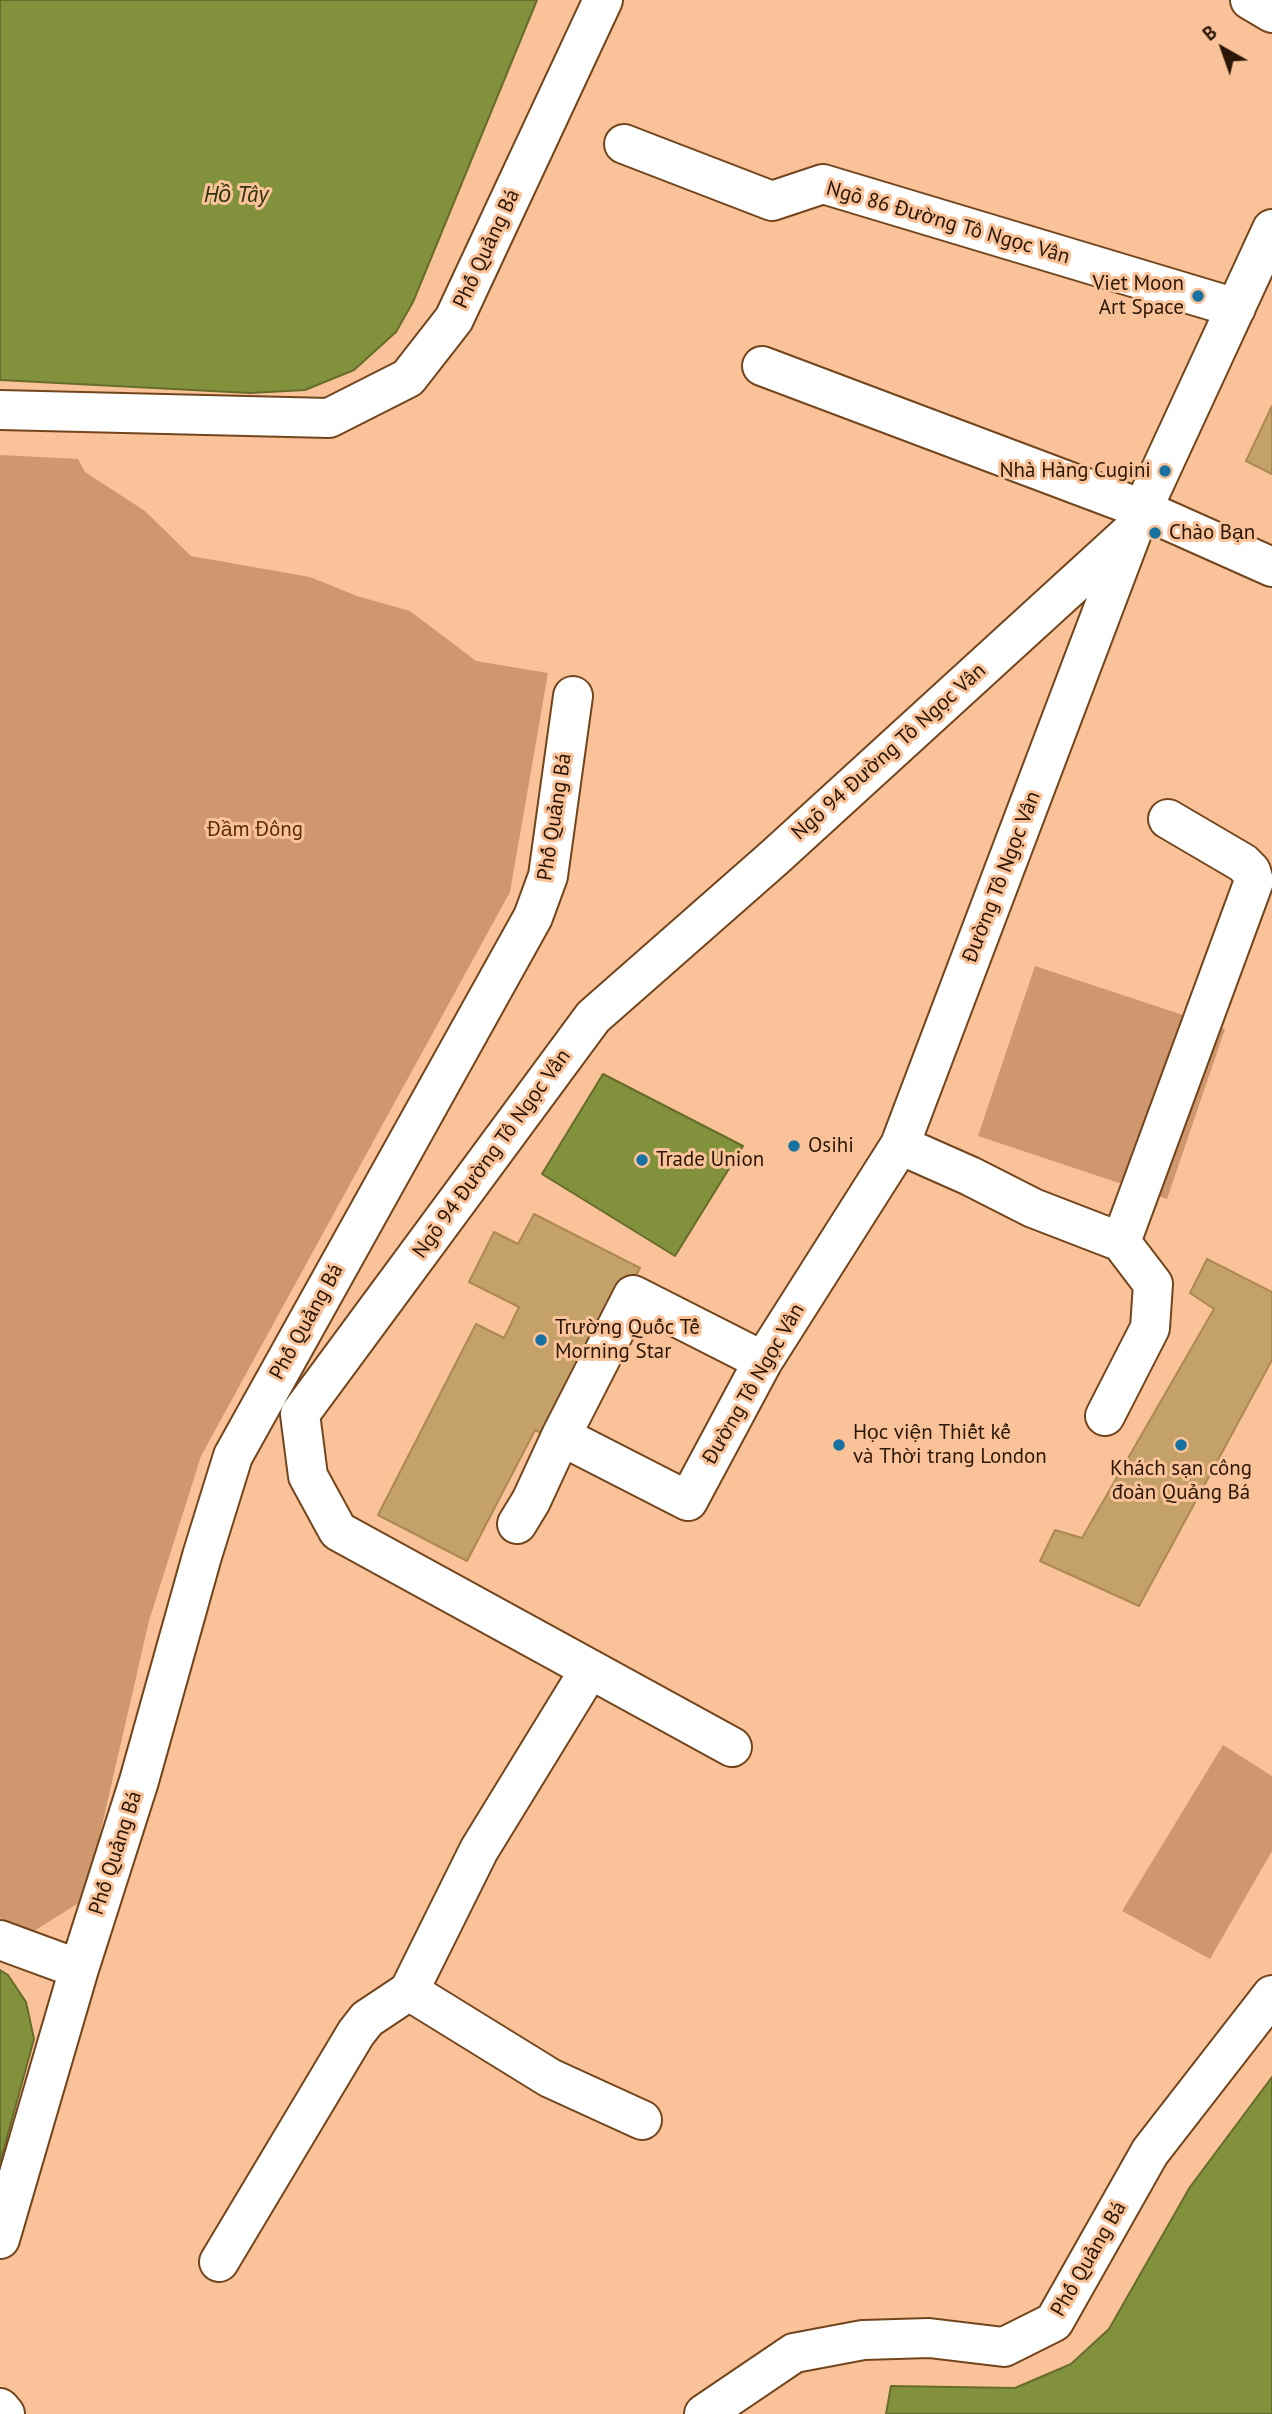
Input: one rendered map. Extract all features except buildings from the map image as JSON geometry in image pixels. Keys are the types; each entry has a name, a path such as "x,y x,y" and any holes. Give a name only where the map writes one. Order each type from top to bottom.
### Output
{"street":[{"name":"Phố Quảng Bá","path":"0,410 329,418 408,378 454,319 603,0"},
{"path":"1251,0 1272,13"},
{"name":"Ngõ 86 Đường Tô Ngọc Vân","path":"624,144 772,201 823,184 1236,308"},
{"name":"Đường Tô Ngọc Vân","path":"561,1436 688,1502 763,1361 900,1145 1138,520 1272,229"},
{"path":"762,366 1138,520 1272,567"},
{"name":"Ngõ 94 Đường Tô Ngọc Vân","path":"732,1747 338,1531 308,1476 300,1414 593,1017 785,848 1138,520"},
{"name":"Phố Quảng Bá","path":"0,2239 79,1969 139,1781 202,1556 233,1457 533,917 548,876 573,696"},
{"path":"1121,1242 1254,881 1251,871 1243,863 1168,819"},
{"path":"900,1145 1033,1208 1121,1242 1153,1284 1150,1328 1105,1416"},
{"path":"517,1524 633,1295 763,1361"},
{"path":"219,2262 356,2032 367,2019 409,1991 479,1850 590,1669"},
{"path":"0,1940 79,1969"},
{"path":"409,1991 550,2078 642,2120"},
{"name":"Phố Quảng Bá","path":"704,2414 794,2353 863,2340 929,2339 1004,2347 1054,2322 1150,2152 1272,1995"},
{"path":"0,2408 5,2414"}],"green space":[{"name":"Đầm Đông","path":"0,455 78,459 85,472 145,511 191,556 310,577 357,596 410,611 476,661 548,673 510,892 201,1456 149,1621 85,1899 34,1931 0,1918"},
{"path":"1035,966 1225,1029 1167,1199 978,1136"},
{"path":"1223,1745 1272,1776 1272,1851 1210,1959 1122,1911"}],"water":[{"name":"Hồ Tây","path":"0,0 537,0 413,302 396,332 354,370 305,390 250,393 0,380"},
{"name":"Trade Union","path":"603,1074 743,1146 675,1256 542,1174"},
{"path":"0,1970 8,1975 26,2002 34,2039 0,2163"},
{"path":"1272,2077 1272,2414 886,2414 891,2386 1015,2388 1071,2364 1109,2329 1190,2187"}],"place":[{"name":"Viet Moon Art Space","path":"1198,296"},
{"name":"Nhà Hàng Cugini","path":"1165,471"},
{"name":"Chào Bạn","path":"1155,533"},
{"name":"Osihi","path":"794,1146"},
{"name":"Trade Union","path":"642,1160"},
{"name":"Trường Quốc Tế Morning Star","path":"541,1340"},
{"name":"Học viện Thiết kế và Thời trang London","path":"839,1445"},
{"name":"Khách sạn công đoàn Quảng Bá","path":"1181,1445"}]}
